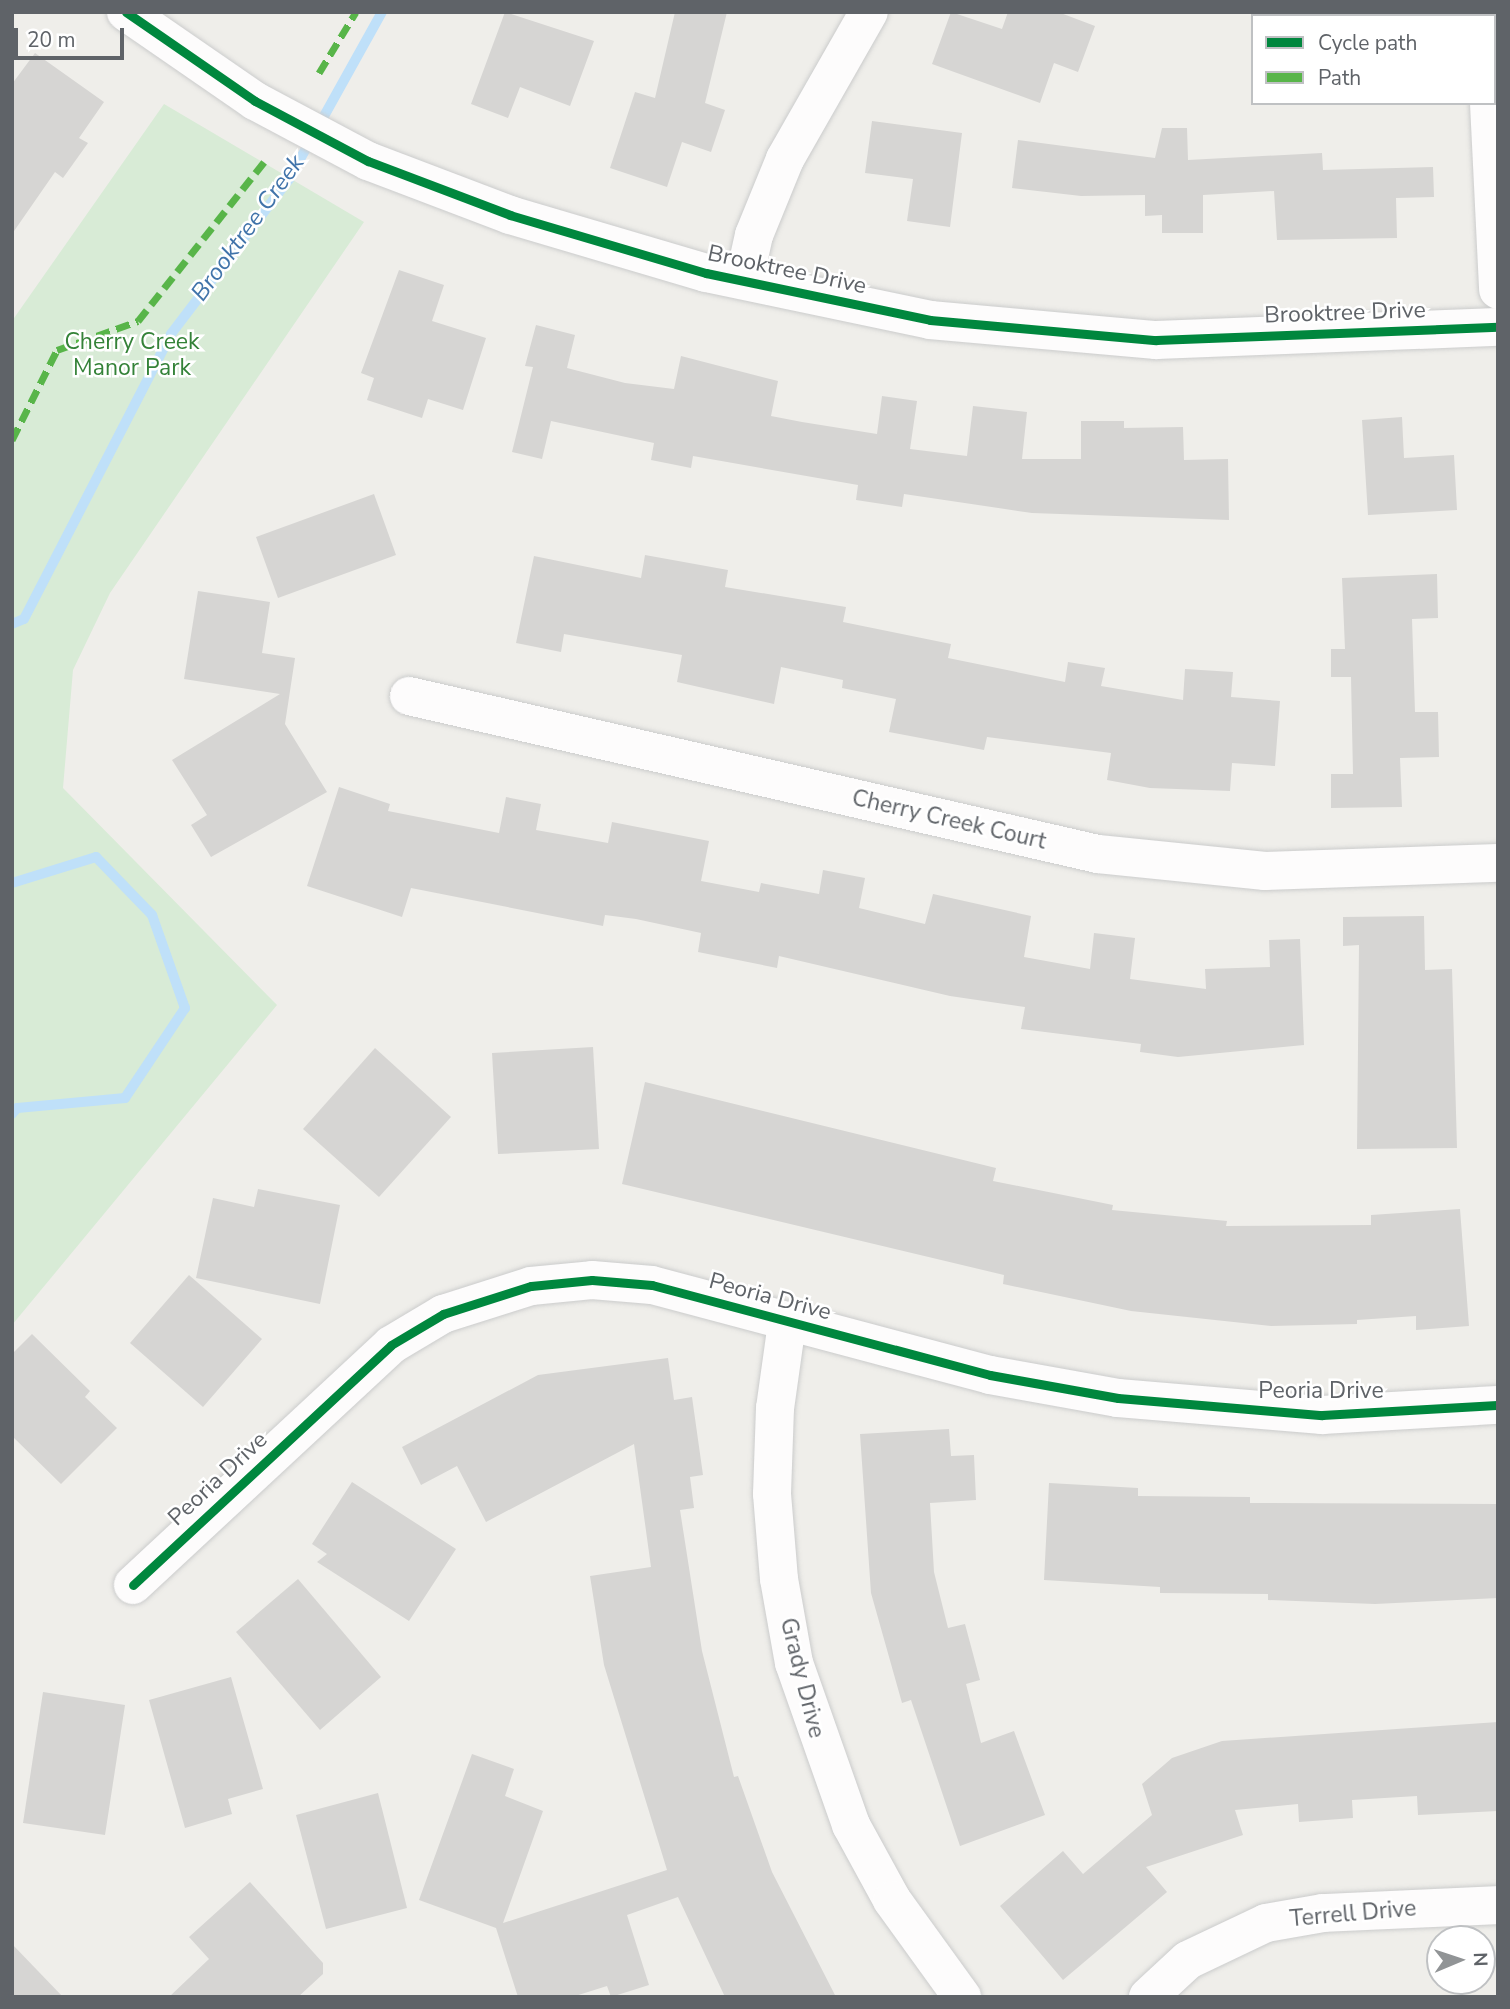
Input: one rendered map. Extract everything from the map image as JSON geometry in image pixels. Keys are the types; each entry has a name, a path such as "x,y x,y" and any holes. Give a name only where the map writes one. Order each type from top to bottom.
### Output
{"street":[{"name":"Brooktree Drive","path":"126,12 255,101 368,161 510,215 744,280 930,320 1156,340 1498,327"},
{"path":"744,280 754,235 785,159 869,12"},
{"path":"1489,105 1498,290"},
{"name":"Cherry Creek Court","path":"409,696 1098,855 1265,871 1498,863"},
{"name":"Peoria Drive","path":"133,1585 391,1345 443,1314 531,1286 602,1280 652,1285 990,1375 1118,1398 1322,1415 1498,1405"},
{"name":"Grady Drive","path":"787,1323 775,1408 772,1494 779,1579 794,1663 851,1825 892,1900 961,1997"},
{"name":"Terrell Drive","path":"1148,1997 1188,1960 1266,1923 1323,1913 1498,1905"}],"green space":[{"name":"Cherry Creek Manor Park","path":"164,104 364,222 110,593 73,670 63,788 277,1005 12,1325 12,321"}],"building":[{"path":"505,12 594,41 570,106 520,87 508,118 471,104"},
{"path":"675,12 727,12 705,103 725,110 711,152 682,142 667,187 610,168 635,92 655,98"},
{"path":"951,12 1002,29 1008,12 1058,12 1095,26 1078,72 1054,63 1040,103 932,64"},
{"path":"35,53 104,102 79,138 88,143 63,178 55,172 12,234 12,84"},
{"path":"872,121 962,133 950,227 907,221 913,179 865,173"},
{"path":"1162,128 1187,128 1188,160 1322,153 1323,170 1433,167 1434,197 1396,198 1397,238 1277,240 1274,191 1203,195 1203,233 1162,233 1162,215 1145,216 1145,195 1081,196 1012,188 1018,140 1155,158"},
{"path":"399,270 444,285 432,321 486,338 463,410 428,399 422,418 367,400 374,378 361,373"},
{"path":"536,325 575,335 567,368 625,383 674,389 681,356 778,381 771,416 877,434 882,396 917,401 910,449 967,456 973,406 1027,412 1022,459 1081,459 1081,421 1124,421 1124,428 1183,427 1184,460 1228,459 1229,520 1032,513 904,494 902,507 856,500 858,485 693,456 691,468 651,460 654,443 551,421 542,459 512,452 533,367 525,366"},
{"path":"1402,417 1404,458 1454,455 1457,510 1368,515 1362,420"},
{"path":"374,494 396,555 278,598 256,537"},
{"path":"645,555 728,570 725,587 846,607 843,622 951,644 948,658 1065,682 1068,662 1105,668 1101,686 1183,700 1185,669 1233,672 1231,697 1280,701 1275,766 1232,763 1230,791 1150,788 1107,780 1111,753 987,737 984,750 889,732 896,699 842,688 843,680 781,667 774,704 677,682 682,655 564,634 561,652 516,643 534,556 641,578"},
{"path":"1437,574 1438,618 1412,619 1415,712 1438,712 1439,757 1400,758 1402,807 1331,808 1331,774 1353,774 1351,677 1331,677 1331,649 1345,649 1342,578"},
{"path":"198,591 270,602 262,653 295,658 285,724 327,792 211,857 191,825 207,815 172,760 280,694 184,679"},
{"path":"339,787 390,804 388,811 499,833 506,797 541,804 536,830 608,843 612,822 709,841 701,881 759,892 761,883 819,894 823,870 865,878 859,908 925,924 933,894 1031,916 1024,957 1090,969 1094,933 1135,938 1130,979 1206,989 1205,969 1270,967 1269,940 1300,939 1304,1045 1178,1057 1140,1052 1141,1044 1021,1029 1025,1007 950,996 779,956 777,968 698,952 701,933 636,919 605,915 603,926 411,888 402,917 307,886"},
{"path":"1424,916 1425,970 1452,969 1457,1148 1357,1149 1359,945 1343,946 1343,917"},
{"path":"593,1047 599,1149 498,1154 492,1053"},
{"path":"375,1048 451,1117 379,1197 303,1129"},
{"path":"645,1082 996,1168 993,1181 1113,1205 1112,1210 1227,1221 1226,1226 1371,1225 1371,1215 1460,1209 1469,1326 1416,1330 1416,1316 1357,1320 1357,1324 1271,1326 1131,1311 1003,1284 1004,1275 622,1184"},
{"path":"258,1189 340,1205 320,1304 196,1278 213,1198 254,1207"},
{"path":"189,1275 262,1339 203,1407 130,1343"},
{"path":"32,1334 90,1391 85,1397 117,1428 61,1484 12,1436 12,1354"},
{"path":"668,1358 674,1400 692,1397 703,1475 690,1477 694,1508 680,1510 702,1651 734,1777 738,1776 772,1872 836,1997 725,1997 678,1897 627,1915 649,1985 611,1997 607,1986 572,1997 518,1997 496,1928 419,1900 472,1754 514,1769 505,1796 543,1811 503,1923 667,1870 604,1665 590,1576 651,1567 634,1444 486,1522 457,1466 421,1485 402,1447 538,1375"},
{"path":"949,1429 951,1456 974,1455 976,1500 930,1503 934,1572 948,1628 965,1624 980,1680 966,1684 981,1743 1014,1731 1045,1815 960,1846 911,1700 902,1703 871,1593 860,1434"},
{"path":"352,1482 456,1549 409,1621 317,1562 327,1554 312,1544"},
{"path":"1049,1483 1138,1488 1138,1496 1250,1497 1250,1503 1498,1504 1498,1598 1375,1604 1268,1600 1268,1594 1160,1593 1160,1587 1044,1580"},
{"path":"298,1579 381,1677 320,1730 236,1632"},
{"path":"231,1677 263,1789 228,1799 232,1814 185,1828 149,1700"},
{"path":"43,1692 125,1705 105,1835 23,1823"},
{"path":"1498,1722 1498,1811 1418,1815 1417,1796 1352,1800 1353,1818 1299,1822 1298,1804 1235,1810 1243,1835 1146,1867 1167,1892 1063,1980 1000,1906 1063,1851 1083,1874 1152,1815 1142,1784 1172,1758 1222,1741"},
{"path":"378,1793 407,1908 326,1929 296,1815"},
{"path":"250,1882 323,1963 323,1974 298,1997 169,1997 209,1959 189,1937"},
{"path":"12,1944 63,1997 12,1997"}],"waterway":[{"name":"Brooktree Creek","path":"12,624 24,619 171,334 289,179 382,12"},
{"name":"Brooktree Creek","path":"12,883 96,857 152,915 185,1008 125,1098 17,1108 12,1114"}],"marked path":[{"path":"319,73 356,12"},
{"path":"12,440 57,350 138,321 268,157"}],"cycle path":[{"path":"126,12 255,101 368,161 510,215 706,273 930,320 1156,340 1498,327"},
{"path":"133,1585 391,1345 443,1314 531,1286 592,1280 652,1285 990,1375 1118,1398 1322,1415 1498,1405"}]}
